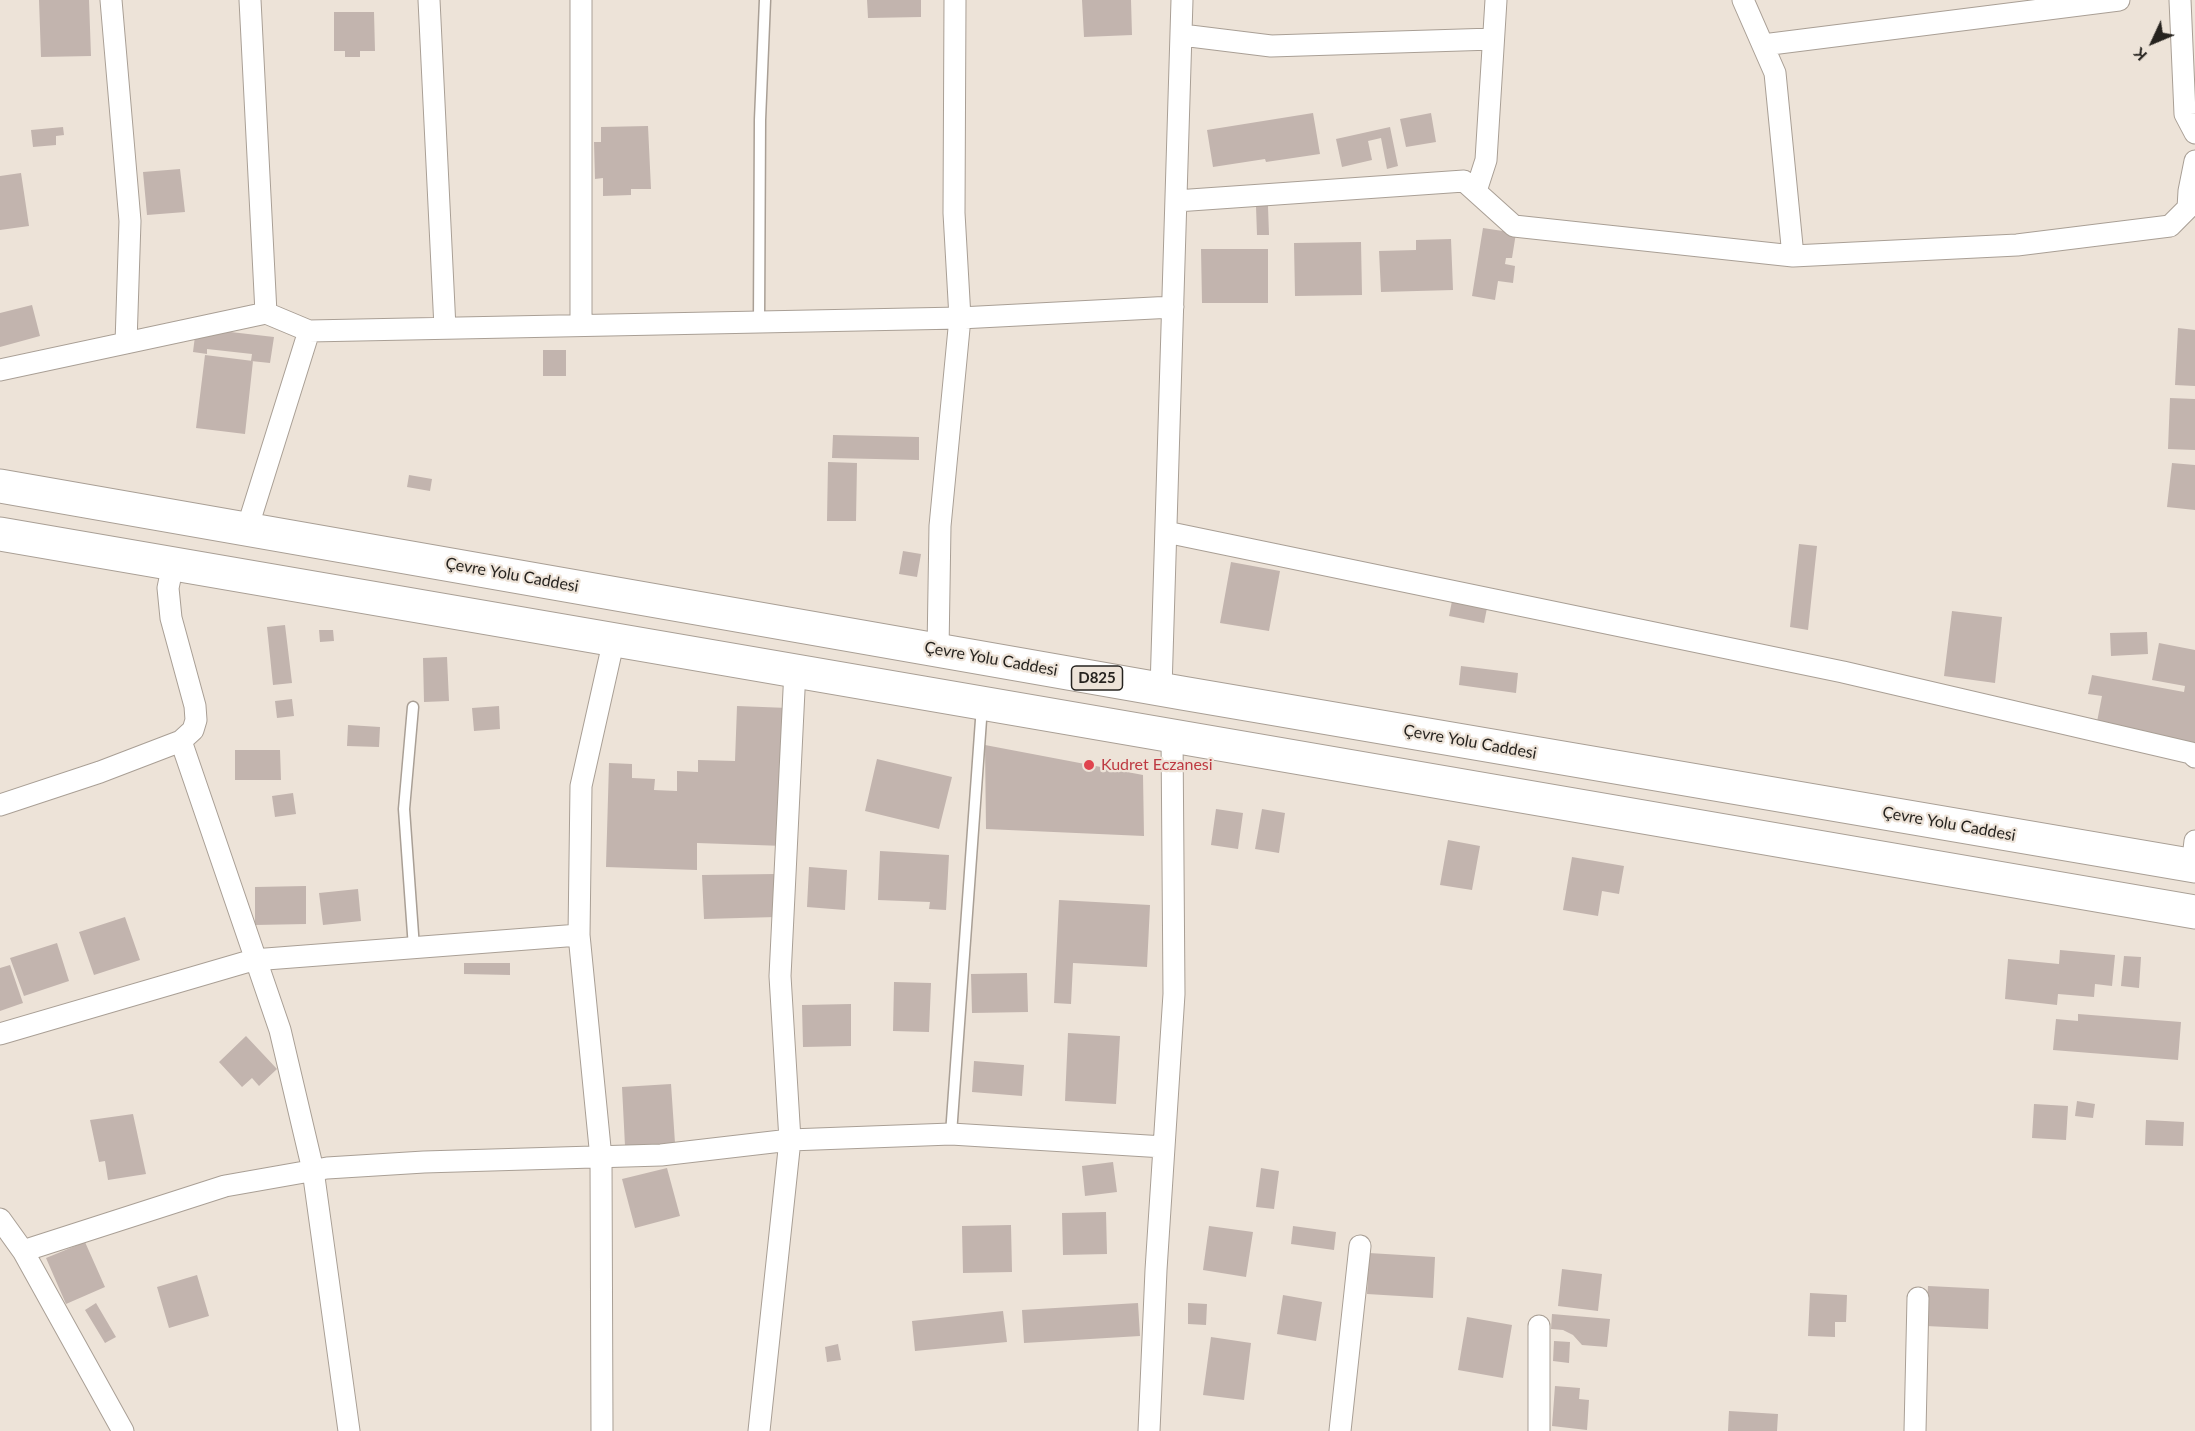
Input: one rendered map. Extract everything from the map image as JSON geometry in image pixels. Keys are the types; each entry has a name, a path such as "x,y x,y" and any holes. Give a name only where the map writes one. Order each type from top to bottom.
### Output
{"highway":[{"name":"Çevre Yolu Caddesi","path":"0,486 1161,689 2194,858"},
{"path":"0,534 2195,912"}],"street":[{"path":"111,0 130,221 126,343"},
{"path":"249,0 266,313"},
{"path":"429,0 445,328"},
{"path":"581,0 581,326"},
{"path":"938,650 940,526 960,318 954,213 955,0"},
{"path":"1161,689 1182,0"},
{"path":"1476,191 1486,160 1496,0"},
{"path":"1743,0 1775,73 1793,256"},
{"path":"1763,45 2119,0"},
{"path":"2180,0 2185,114 2195,133"},
{"path":"1182,35 1271,46 1493,39"},
{"path":"1176,201 1464,181 1514,226 1793,256 2017,245 2170,226 2192,208 2189,191 2195,161"},
{"path":"0,370 266,313 309,331 960,318 1173,307"},
{"path":"247,529 309,331"},
{"path":"1166,532 1843,672 2191,753 2195,758"},
{"path":"0,805 100,772 181,741 193,730 196,720 195,706 171,618 168,588 173,564"},
{"path":"602,1431 601,1158 579,935 581,786 614,639"},
{"path":"759,1431 790,1140 780,976 795,670"},
{"path":"1149,1431 1156,1270 1174,994 1172,735"},
{"path":"181,741 280,1030 313,1170 349,1431"},
{"path":"0,1034 256,959 579,935"},
{"path":"23,1251 225,1186 313,1170 424,1162 661,1155 790,1140 951,1134 1164,1147"},
{"path":"0,1219 23,1251 123,1431"},
{"path":"1340,1431 1360,1246"},
{"path":"1915,1431 1918,1298"},
{"path":"1539,1326 1539,1431"}],"lane":[{"path":"759,322 760,120 765,0"},
{"path":"951,1134 982,702"},
{"path":"413,706 404,809 414,948"}],"building":[{"path":"39,0 89,0 91,56 41,57"},
{"path":"867,0 921,0 921,17 868,18"},
{"path":"1082,0 1131,0 1132,35 1084,37"},
{"path":"334,12 374,12 375,51 360,51 360,57 345,57 345,51 334,51"},
{"path":"1313,113 1320,154 1213,167 1207,130"},
{"path":"1431,113 1436,142 1406,147 1400,119"},
{"path":"648,126 651,189 631,189 631,195 603,196 603,178 595,179 594,142 601,142 601,127"},
{"path":"63,127 64,135 56,136 56,145 33,147 31,130"},
{"path":"1390,127 1398,166 1387,169 1381,138 1368,141 1372,160 1342,167 1336,139"},
{"path":"180,169 185,212 147,215 143,172"},
{"path":"21,173 29,226 0,230 0,176"},
{"path":"1256,206 1268,206 1269,235 1257,235"},
{"path":"1483,228 1516,233 1512,258 1506,258 1505,264 1515,266 1513,283 1498,281 1495,300 1472,296"},
{"path":"1451,239 1453,290 1381,292 1379,251 1416,250 1416,240"},
{"path":"1361,242 1362,295 1295,296 1294,243"},
{"path":"1201,249 1268,249 1268,303 1202,303"},
{"path":"32,305 40,336 0,347 0,313"},
{"path":"196,328 274,337 270,363 251,361 252,354 207,349 207,354 193,352"},
{"path":"2178,328 2195,330 2195,386 2175,385"},
{"path":"543,350 566,350 566,376 543,376"},
{"path":"205,355 253,361 245,434 196,428"},
{"path":"2170,398 2195,399 2195,450 2168,449"},
{"path":"833,435 919,437 919,460 832,458"},
{"path":"828,462 857,463 856,521 827,521"},
{"path":"2172,463 2195,465 2195,510 2167,507"},
{"path":"409,475 432,479 430,491 407,487"},
{"path":"1799,544 1817,546 1808,630 1790,627"},
{"path":"903,551 921,554 917,577 899,574"},
{"path":"1231,562 1280,571 1269,631 1220,623"},
{"path":"1453,596 1488,603 1484,623 1449,616"},
{"path":"1952,611 2002,617 1995,683 1944,676"},
{"path":"285,625 292,683 273,685 267,627"},
{"path":"319,630 333,630 334,641 320,642"},
{"path":"2147,632 2148,654 2111,656 2110,633"},
{"path":"2159,643 2195,650 2195,744 2096,727 2102,696 2088,694 2092,675 2184,692 2185,686 2152,680"},
{"path":"447,657 449,701 424,702 423,658"},
{"path":"1461,666 1518,673 1516,693 1459,685"},
{"path":"292,699 294,716 277,718 275,701"},
{"path":"499,706 500,729 474,731 472,708"},
{"path":"737,706 788,708 784,846 697,843 697,870 606,867 609,763 632,764 632,778 655,779 654,790 677,791 677,771 698,772 698,760 735,761"},
{"path":"348,725 380,727 379,747 347,746"},
{"path":"985,745 1143,775 1144,836 986,829"},
{"path":"235,750 280,750 281,780 235,780"},
{"path":"877,759 952,777 939,829 865,811"},
{"path":"293,793 296,814 275,817 272,796"},
{"path":"1216,809 1243,813 1238,849 1211,845"},
{"path":"1262,809 1285,813 1279,853 1255,849"},
{"path":"1448,840 1480,846 1472,890 1440,885"},
{"path":"880,851 949,855 946,910 929,909 930,902 878,900"},
{"path":"1572,857 1624,866 1619,894 1602,891 1598,916 1563,910"},
{"path":"809,867 847,870 845,910 807,907"},
{"path":"775,874 776,917 704,919 702,875"},
{"path":"306,886 306,924 255,925 255,887"},
{"path":"358,889 361,921 323,925 319,893"},
{"path":"1059,900 1150,905 1147,967 1073,963 1071,1004 1054,1003"},
{"path":"125,917 140,960 94,975 79,932"},
{"path":"57,943 69,981 24,996 10,958"},
{"path":"2060,950 2115,955 2112,986 2095,984 2094,997 2058,994 2057,1005 2005,999 2008,959 2059,964"},
{"path":"2124,956 2141,957 2139,988 2121,986"},
{"path":"464,963 510,963 510,975 464,974"},
{"path":"10,965 23,1003 0,1011 0,968"},
{"path":"1027,973 1028,1012 972,1013 971,974"},
{"path":"894,982 931,983 929,1032 893,1031"},
{"path":"851,1004 851,1046 803,1047 802,1005"},
{"path":"2078,1014 2181,1022 2178,1060 2053,1050 2056,1019 2078,1021"},
{"path":"1068,1033 1120,1036 1116,1104 1065,1101"},
{"path":"246,1036 277,1069 259,1086 252,1078 242,1087 219,1062"},
{"path":"974,1061 1024,1065 1022,1096 972,1092"},
{"path":"671,1084 675,1143 625,1146 622,1087"},
{"path":"2077,1101 2095,1104 2093,1118 2075,1116"},
{"path":"2034,1104 2068,1106 2066,1140 2032,1138"},
{"path":"133,1114 146,1174 108,1180 105,1161 99,1162 90,1120"},
{"path":"2146,1120 2184,1122 2183,1146 2145,1145"},
{"path":"1113,1162 1117,1192 1085,1196 1082,1166"},
{"path":"667,1168 680,1216 635,1228 622,1179"},
{"path":"1261,1168 1279,1171 1274,1209 1256,1207"},
{"path":"1106,1212 1107,1254 1063,1255 1062,1213"},
{"path":"1011,1225 1012,1272 963,1273 962,1226"},
{"path":"1209,1226 1253,1232 1246,1277 1203,1270"},
{"path":"1293,1226 1336,1232 1334,1250 1291,1244"},
{"path":"85,1242 105,1287 66,1304 46,1258"},
{"path":"1369,1253 1435,1257 1433,1298 1367,1294"},
{"path":"1562,1269 1602,1274 1598,1311 1558,1306"},
{"path":"197,1275 209,1316 169,1328 157,1287"},
{"path":"1928,1286 1989,1289 1988,1329 1926,1326"},
{"path":"1810,1293 1847,1295 1846,1322 1835,1322 1835,1337 1808,1336"},
{"path":"1283,1295 1322,1302 1316,1341 1277,1334"},
{"path":"96,1303 116,1337 105,1343 85,1310"},
{"path":"1138,1303 1140,1336 1024,1343 1022,1310"},
{"path":"1188,1303 1207,1304 1206,1325 1188,1324"},
{"path":"1003,1311 1007,1342 915,1351 912,1321"},
{"path":"1552,1314 1610,1319 1607,1347 1582,1345 1573,1335 1563,1330 1551,1329"},
{"path":"1467,1317 1512,1325 1503,1378 1458,1370"},
{"path":"1211,1337 1251,1343 1244,1400 1203,1395"},
{"path":"1554,1341 1570,1342 1569,1363 1553,1361"},
{"path":"838,1344 841,1360 827,1362 825,1347"},
{"path":"1555,1386 1580,1388 1579,1399 1589,1400 1587,1430 1552,1426"},
{"path":"1729,1411 1778,1414 1777,1431 1728,1431"}],"place":[{"name":"Kudret Eczanesi","path":"1089,765"}]}
